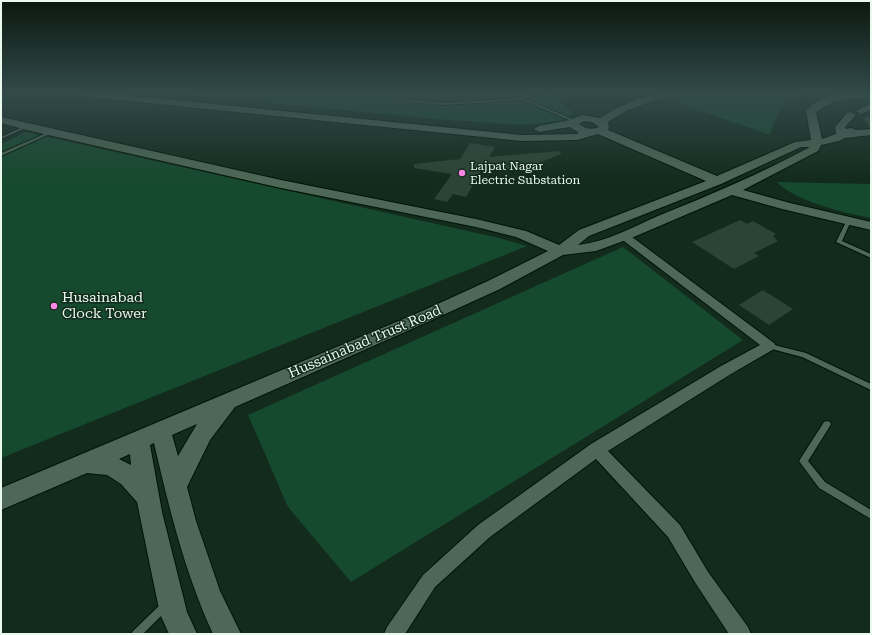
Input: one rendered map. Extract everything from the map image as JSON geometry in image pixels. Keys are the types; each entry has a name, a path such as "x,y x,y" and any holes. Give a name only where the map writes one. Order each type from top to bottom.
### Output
{"street":[{"path":"10,123 50,133 281,184 476,223 521,234 560,251 584,233 713,182 799,144 817,143 835,139 842,135 869,127"},
{"path":"370,123 522,138 577,137 598,128 605,123"},
{"path":"439,123 528,130 570,123"},
{"path":"574,123 579,129 598,128"},
{"path":"592,123 598,128 655,155 660,162 713,182"},
{"path":"813,123 817,143"},
{"path":"842,135 840,127 845,123"},
{"name":"Hussainabad Trust Road","path":"1,499 426,316 494,285 560,251 591,248 624,236 748,183 814,149 817,143"},
{"path":"748,183 787,206"},
{"path":"730,190 787,206 871,226"},
{"path":"394,634 429,581 484,531 596,450 726,370 770,346 624,236"},
{"path":"175,488 199,437 214,417 232,400"},
{"path":"161,430 184,521 209,596 227,634"},
{"path":"138,440 148,498 174,614 183,634"},
{"path":"596,450 674,531 702,578 741,634"},
{"path":"86,463 101,463 115,466 136,482 148,498"}],"lane":[{"path":"1,138 26,127"},
{"path":"1,155 50,133"},
{"path":"849,221 839,242 871,256"},
{"path":"770,346 804,355 871,387"},
{"path":"827,424 803,461 822,485 871,515"},
{"path":"136,634 172,600"}],"green space":[{"path":"488,123 543,123 522,125"},
{"path":"735,123 774,123 770,135"},
{"path":"26,132 499,238 527,246 1,458 1,144"},
{"path":"777,182 871,184 871,218 848,213 807,200 785,189"},
{"path":"623,247 743,340 351,582 288,507 248,415"}],"building":[{"name":"Lajpat Nagar Electric Substation","path":"470,143 495,147 489,157 560,151 561,154 527,168 481,171 466,197 453,194 447,202 434,199 452,174 414,168 414,164 460,159"},
{"path":"740,220 747,224 753,221 776,234 773,236 778,241 754,253 759,256 734,269 692,242"},
{"path":"763,290 793,309 769,325 739,305"}],"place":[{"name":"Lajpat Nagar Electric Substation","path":"462,173"},
{"name":"Husainabad Clock Tower","path":"54,306"}]}
